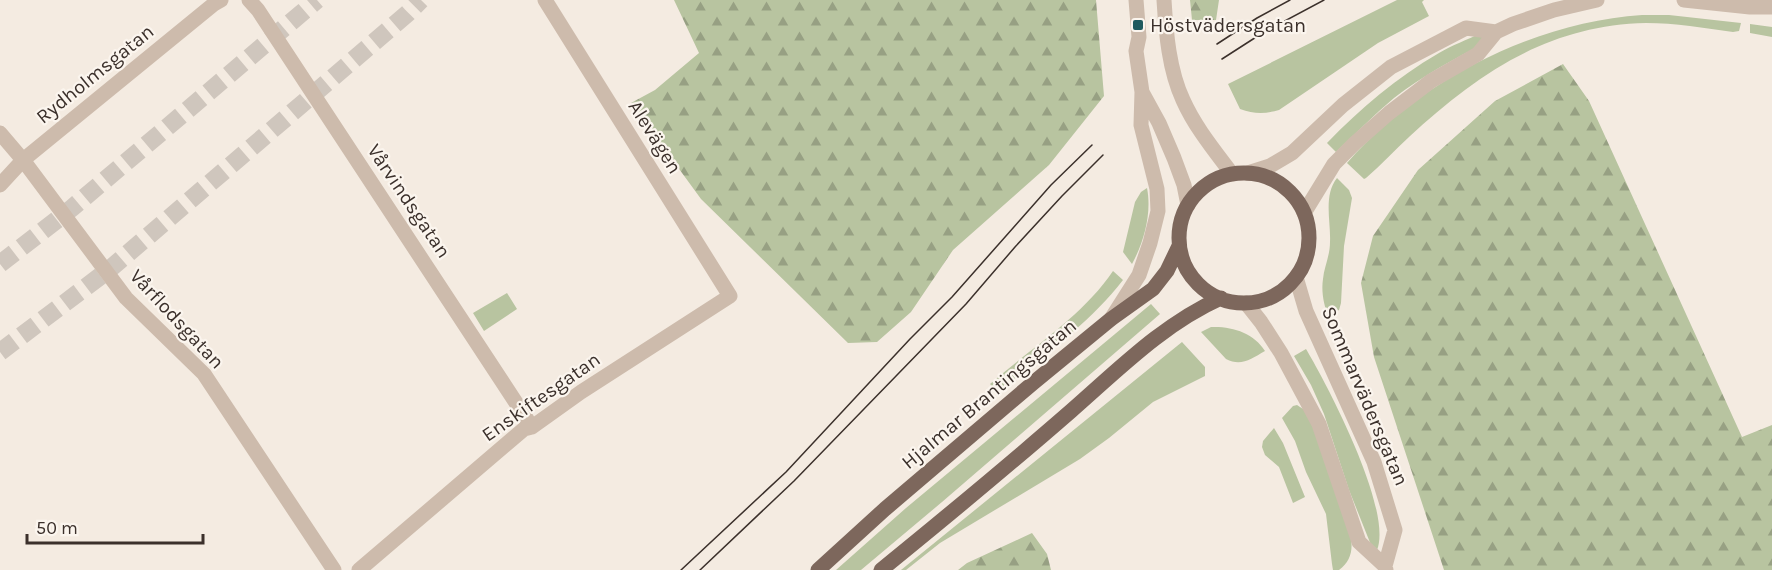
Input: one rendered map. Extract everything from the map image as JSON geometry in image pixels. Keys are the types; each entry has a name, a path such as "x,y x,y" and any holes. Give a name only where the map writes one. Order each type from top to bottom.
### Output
{"main road":[{"name":"Hjalmar Brantingsgatan","path":"1248,172 1278,182 1294,195 1304,213 1309,246 1296,277 1284,289 1270,297 1246,303 1221,298 1203,289 1185,265 1179,246 1180,225 1193,197 1206,184 1232,174 1248,172"},
{"name":"Hjalmar Brantingsgatan","path":"818,570 964,441 1111,319 1153,289 1167,271 1179,246"},
{"path":"881,570 1027,449 1146,346 1179,320 1221,298"}],"street":[{"name":"Rydholmsgatan","path":"0,185 23,160 221,0"},
{"name":"Vårvindsgatan","path":"249,0 258,10 532,427"},
{"name":"Alevägen","path":"545,0 730,296"},
{"path":"1111,319 1139,275 1158,211 1158,189 1141,125 1142,92 1136,51 1139,37 1136,0"},
{"path":"1164,0 1168,42 1183,101 1207,140 1232,174"},
{"path":"1304,213 1334,164 1355,143 1431,81 1478,54 1496,32 1554,10 1597,0"},
{"path":"1684,0 1772,7"},
{"path":"1248,172 1270,166 1292,153 1343,105 1391,67 1466,28 1496,32"},
{"path":"1142,92 1174,158 1184,185 1188,205"},
{"name":"Vårflodsgatan","path":"0,133 23,160 126,298 204,374 334,570"},
{"name":"Sommarvädersgatan","path":"1296,277 1306,311 1374,462 1395,530 1386,568"},
{"name":"Enskiftesgatan","path":"359,570 524,429 532,427 581,392 730,296"},
{"name":"Sommarvädersgatan","path":"1246,303 1281,353 1319,424 1359,542 1386,568"}],"green space":[{"path":"674,0 1096,0 1104,96 1049,165 953,250 911,312 877,342 848,343 701,199 631,103 655,90 699,53"},
{"path":"1190,0 1219,0 1216,20 1192,20"},
{"path":"1397,0 1424,0 1422,2 1429,16 1378,43 1279,110 1260,113 1240,109 1228,84"},
{"path":"1642,15 1669,15 1741,23 1739,31 1733,32 1657,23 1611,26 1547,43 1489,73 1462,92 1409,137 1366,178 1364,179 1347,163 1376,133 1408,106 1443,82 1481,61 1520,43 1560,30 1601,20"},
{"path":"1750,24 1772,27 1772,37 1750,33"},
{"path":"1481,33 1485,43 1438,68 1394,98 1336,152 1327,143 1366,106 1408,73 1444,50"},
{"path":"1563,64 1589,101 1742,437 1772,425 1772,570 1444,570 1374,357 1361,283 1373,236 1418,170 1495,101"},
{"path":"1337,178 1349,190 1352,198 1344,246 1341,303 1339,310 1328,316 1322,284 1330,247 1330,193"},
{"path":"1147,188 1146,227 1132,264 1123,252 1135,202 1141,192"},
{"path":"1113,271 1123,280 1080,326 998,392 990,384 1071,317 1100,288"},
{"path":"507,293 517,309 484,331 473,313"},
{"path":"1151,304 1160,314 942,502 861,570 836,570 906,508"},
{"path":"1211,327 1234,329 1249,335 1265,351 1241,362 1226,359 1201,332"},
{"path":"1182,342 1205,367 1205,376 1153,402 1080,459 940,543 906,570 901,570"},
{"path":"1306,349 1329,390 1356,448 1367,479 1376,507 1379,531 1377,550 1373,550 1349,490 1324,414 1294,356"},
{"path":"1297,405 1310,416 1351,538 1350,556 1339,570 1333,570 1326,514 1306,472 1295,441 1282,418 1293,406"},
{"path":"1274,428 1283,443 1305,497 1293,503 1279,467 1265,455 1262,447 1263,441"},
{"path":"1032,533 1047,554 1051,570 958,570 967,563"}],"tunnel":[{"path":"0,264 72,208 317,0"},
{"path":"0,352 111,268 421,0"}],"tram line":[{"path":"1217,44 1290,0"},
{"path":"1222,59 1264,32 1324,0"},
{"path":"681,570 786,472 952,297 1051,185 1092,145"},
{"path":"700,570 794,481 966,304 1015,247 1103,155"}],"place":[{"name":"Höstvädersgatan","path":"1138,25"}]}
